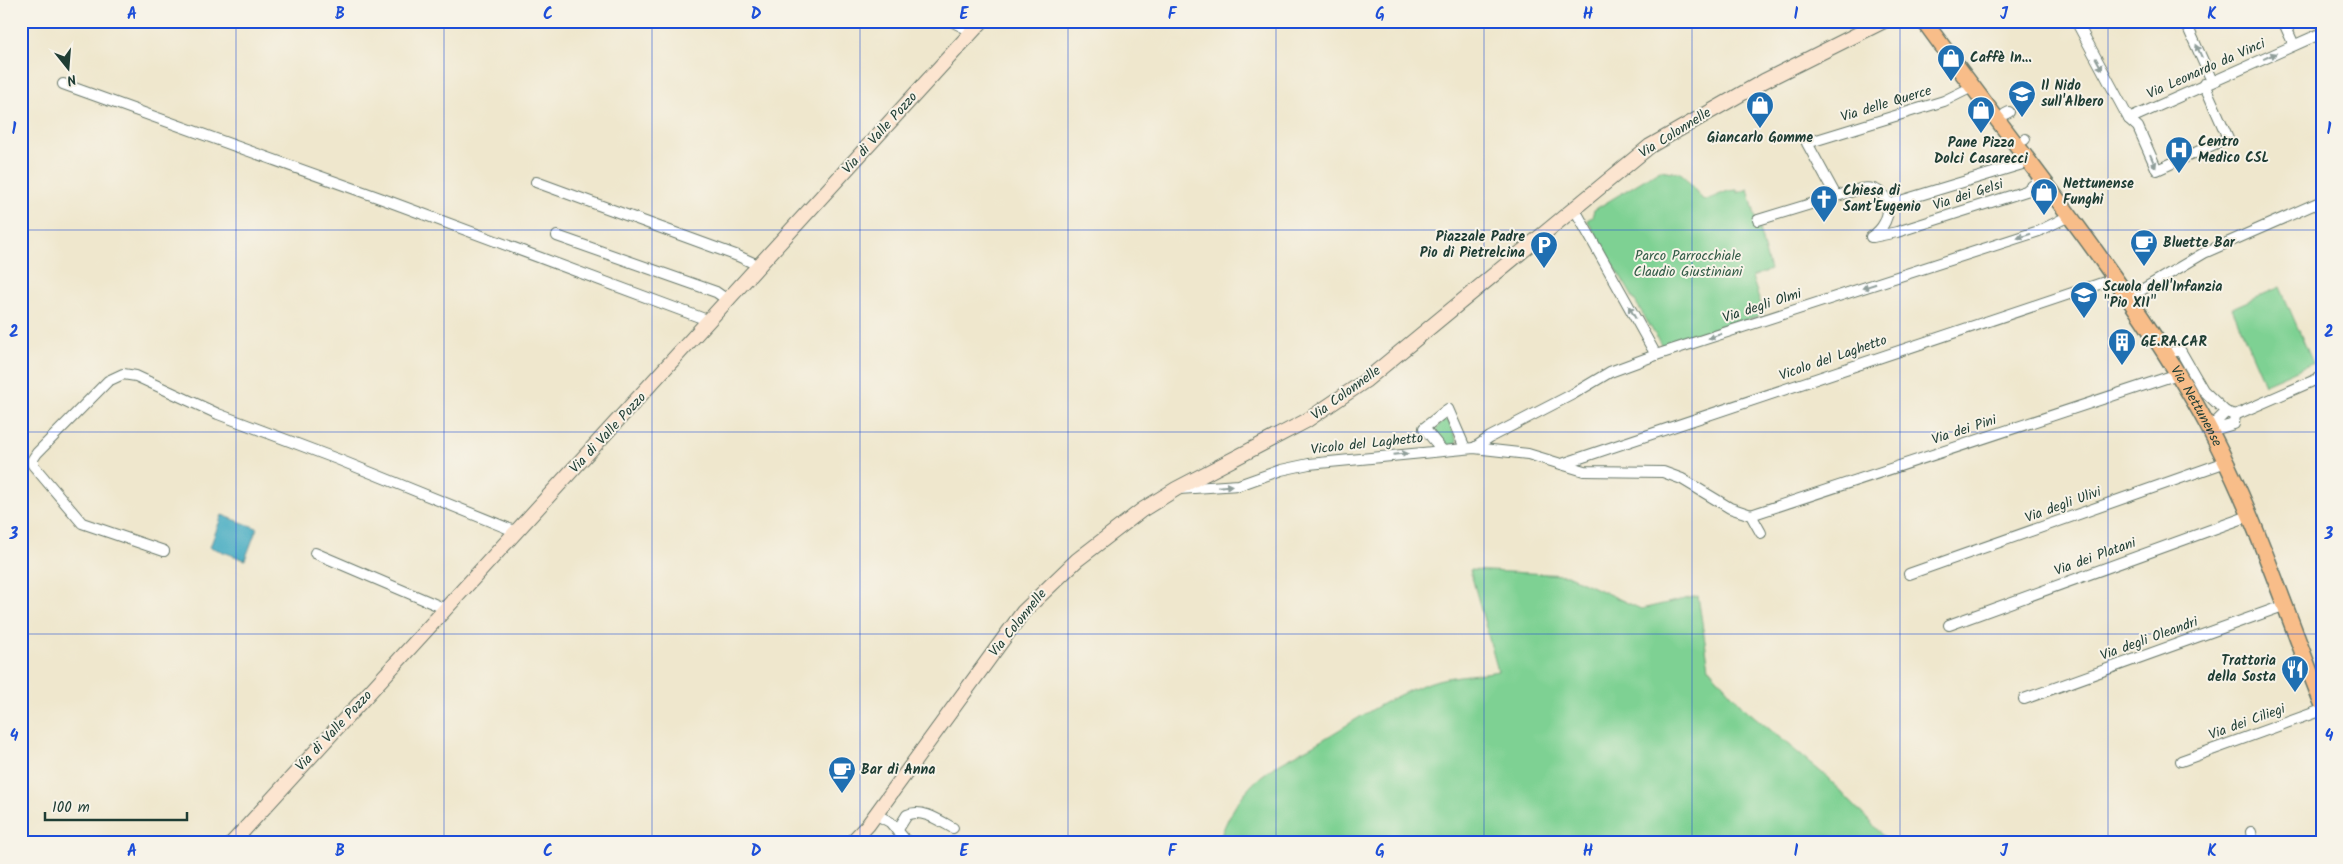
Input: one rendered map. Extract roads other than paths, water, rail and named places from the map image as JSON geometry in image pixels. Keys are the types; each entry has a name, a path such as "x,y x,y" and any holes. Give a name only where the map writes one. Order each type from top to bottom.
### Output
{"main road":[{"name":"Via Colonnelle","path":"851,843 872,820 988,658 1033,601 1091,548 1132,517 1176,489 1290,430 1328,408 1378,370 1650,146 1680,127 1764,81 1884,21"},
{"name":"Via Nettunense","path":"1924,21 2114,278 2178,374 2226,462 2322,703"},
{"name":"Via di Valle Pozzo","path":"232,843 977,26"},
{"name":"Via Colonnelle","path":"865,843 872,820"}],"street":[{"path":"951,21 977,26"},
{"path":"2076,21 2129,119 2138,127 2157,170 2228,138 2185,21"},
{"path":"2284,21 2294,45"},
{"name":"Via Leonardo da Vinci","path":"2129,119 2322,33"},
{"path":"63,84 380,198 710,321"},
{"name":"Via delle Querce","path":"1836,196 1807,143 1944,101 1972,87"},
{"path":"1758,220 1860,189 1871,188 1882,194 1887,204 2028,162"},
{"name":"Via dei Gelsi","path":"1887,204 1886,222 1881,230 1871,237 1898,232 2026,191 2041,179"},
{"path":"536,182 738,256 760,266"},
{"path":"2128,298 2204,253 2322,201"},
{"path":"1574,208 1656,355"},
{"name":"Via degli Olmi","path":"1470,448 1610,372 1656,355 2039,231 2069,216"},
{"path":"557,236 716,292 728,301"},
{"name":"Vicolo del Laghetto","path":"1562,464 2114,278"},
{"path":"2165,354 2180,350 2203,390 2231,414 2234,424 2209,430"},
{"path":"164,551 82,523 35,469 33,462 37,453 105,384 123,374 136,376 218,414 337,459 516,532"},
{"name":"Via dei Pini","path":"1752,514 2178,374"},
{"path":"2231,414 2322,377"},
{"path":"1442,450 1424,428 1448,409 1470,448"},
{"name":"Vicolo del Laghetto","path":"1176,489 1232,486 1281,470 1309,464 1470,448 1528,454 1589,471 1663,472 1682,479 1717,501 1752,514"},
{"name":"Via degli Ulivi","path":"1909,574 2226,462"},
{"path":"1752,514 1761,533"},
{"name":"Via dei Platani","path":"1949,625 2249,516"},
{"path":"315,553 446,609"},
{"name":"Via degli Oleandri","path":"2024,699 2283,606"},
{"name":"Via dei Ciliegi","path":"2181,761 2322,710"},
{"path":"898,836 907,815 915,813 932,816 953,828"},
{"path":"872,820 890,822 898,836 908,843"}],"water":[{"path":"222,515 257,528 245,560 210,547"}],"place":[{"name":"Caffè In...","path":"1951,82"},
{"name":"Il Nido sull'Albero","path":"2022,118"},
{"name":"Giancarlo Gomme","path":"1760,129"},
{"name":"Pane Pizza Dolci Casarecci","path":"1981,134"},
{"name":"Centro Medico CSL","path":"2179,174"},
{"name":"Nettunense Funghi","path":"2044,216"},
{"name":"Chiesa di Sant'Eugenio","path":"1824,223"},
{"name":"Bluette Bar","path":"2144,267"},
{"name":"Piazzale Padre Pio di Pietrelcina","path":"1544,269"},
{"name":"Scuola dell'Infanzia \"Pio XII\"","path":"2084,319"},
{"name":"GE.RA.CAR","path":"2122,366"},
{"name":"Trattoria della Sosta","path":"2295,693"},
{"name":"Bar di Anna","path":"842,794"}],"park label":[{"name":"Parco Parrocchiale Claudio Giustiniani","path":"1688,264"}]}
